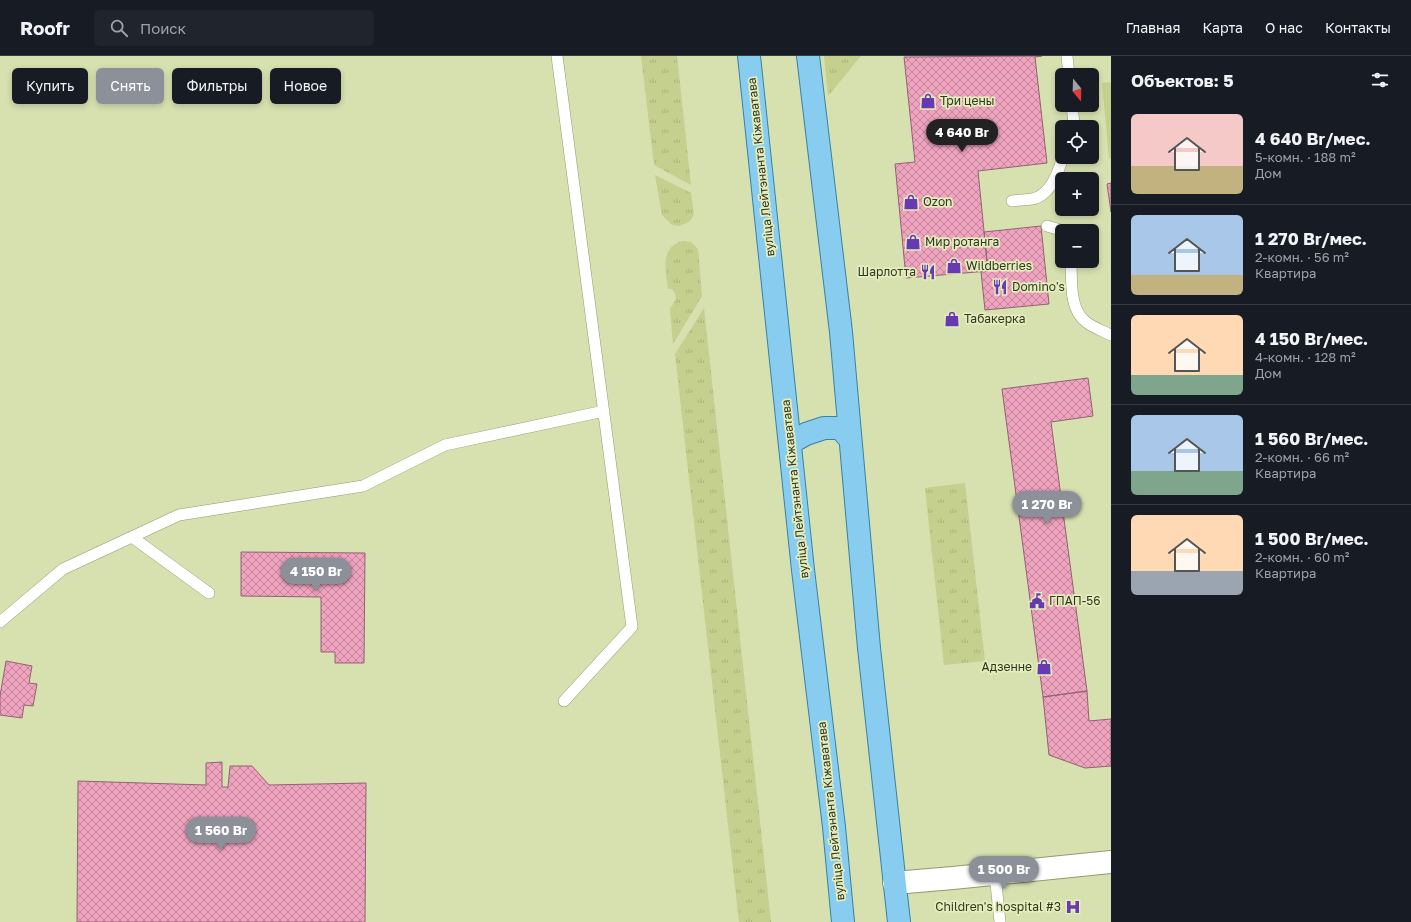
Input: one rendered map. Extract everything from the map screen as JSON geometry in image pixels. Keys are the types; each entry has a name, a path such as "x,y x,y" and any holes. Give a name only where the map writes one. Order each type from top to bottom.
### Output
{"main road":[{"name":"вуліца Лейтэнанта Кіжаватава","path":"749,56 793,462 803,570 834,827 843,922"},
{"path":"808,56 841,332 869,648 898,922"},
{"path":"790,443 806,434 824,428 840,428 850,439"}],"street":[{"path":"894,883 1111,862"}],"lane":[{"path":"557,56 632,627 564,701"},
{"path":"1067,56 1068,68"},
{"path":"1012,201 1033,199 1044,194 1057,174 1061,164"},
{"path":"1047,226 1055,228"},
{"path":"1071,268 1072,287 1076,308 1085,322 1111,335"},
{"path":"0,622 63,569 179,515 363,486 445,445 604,411"},
{"path":"132,537 209,593"},
{"path":"995,874 1000,922"}],"green space":[{"path":"641,56 677,56 691,185 654,165"},
{"path":"824,56 861,56 828,96"},
{"path":"1111,82 1111,158 1109,158 1102,83"},
{"path":"655,175 691,193 694,215 690,221 680,226 672,225 662,215"},
{"path":"683,241 691,242 698,249 702,296 673,344 670,309 676,299 672,289 668,289 666,260 670,248"},
{"path":"704,308 771,922 739,922 675,354"},
{"path":"965,483 985,661 944,665 925,488"}],"building":[{"path":"1042,56 1035,57 1047,163 978,171 988,271 906,278 895,164 915,162 904,57"},
{"path":"1111,183 1111,212 1107,184"},
{"path":"1041,226 1049,304 985,310 981,272 988,271 984,232"},
{"path":"1088,378 1093,416 1051,422 1087,691 1043,697 1002,389"},
{"path":"241,552 365,553 364,663 335,663 335,652 321,652 321,597 241,596"},
{"path":"6,661 32,666 29,683 37,684 33,706 24,705 22,718 0,715 0,696"},
{"path":"1087,691 1089,721 1111,719 1111,766 1085,768 1049,755 1043,697"},
{"path":"222,762 222,787 228,787 230,766 252,766 269,785 366,783 365,922 77,922 78,781 206,785 206,763"}],"place":[{"name":"Три цены","path":"928,101"},
{"name":"Ozon","path":"911,202"},
{"name":"Мир ротанга","path":"913,242"},
{"name":"Wildberries","path":"954,266"},
{"name":"Шарлотта","path":"928,272"},
{"name":"Domino's","path":"1000,287"},
{"name":"Табакерка","path":"952,319"},
{"name":"ГПАП-56","path":"1037,601"},
{"name":"Адзенне","path":"1044,667"},
{"name":"Children's hospital #3","path":"1073,907"}]}
